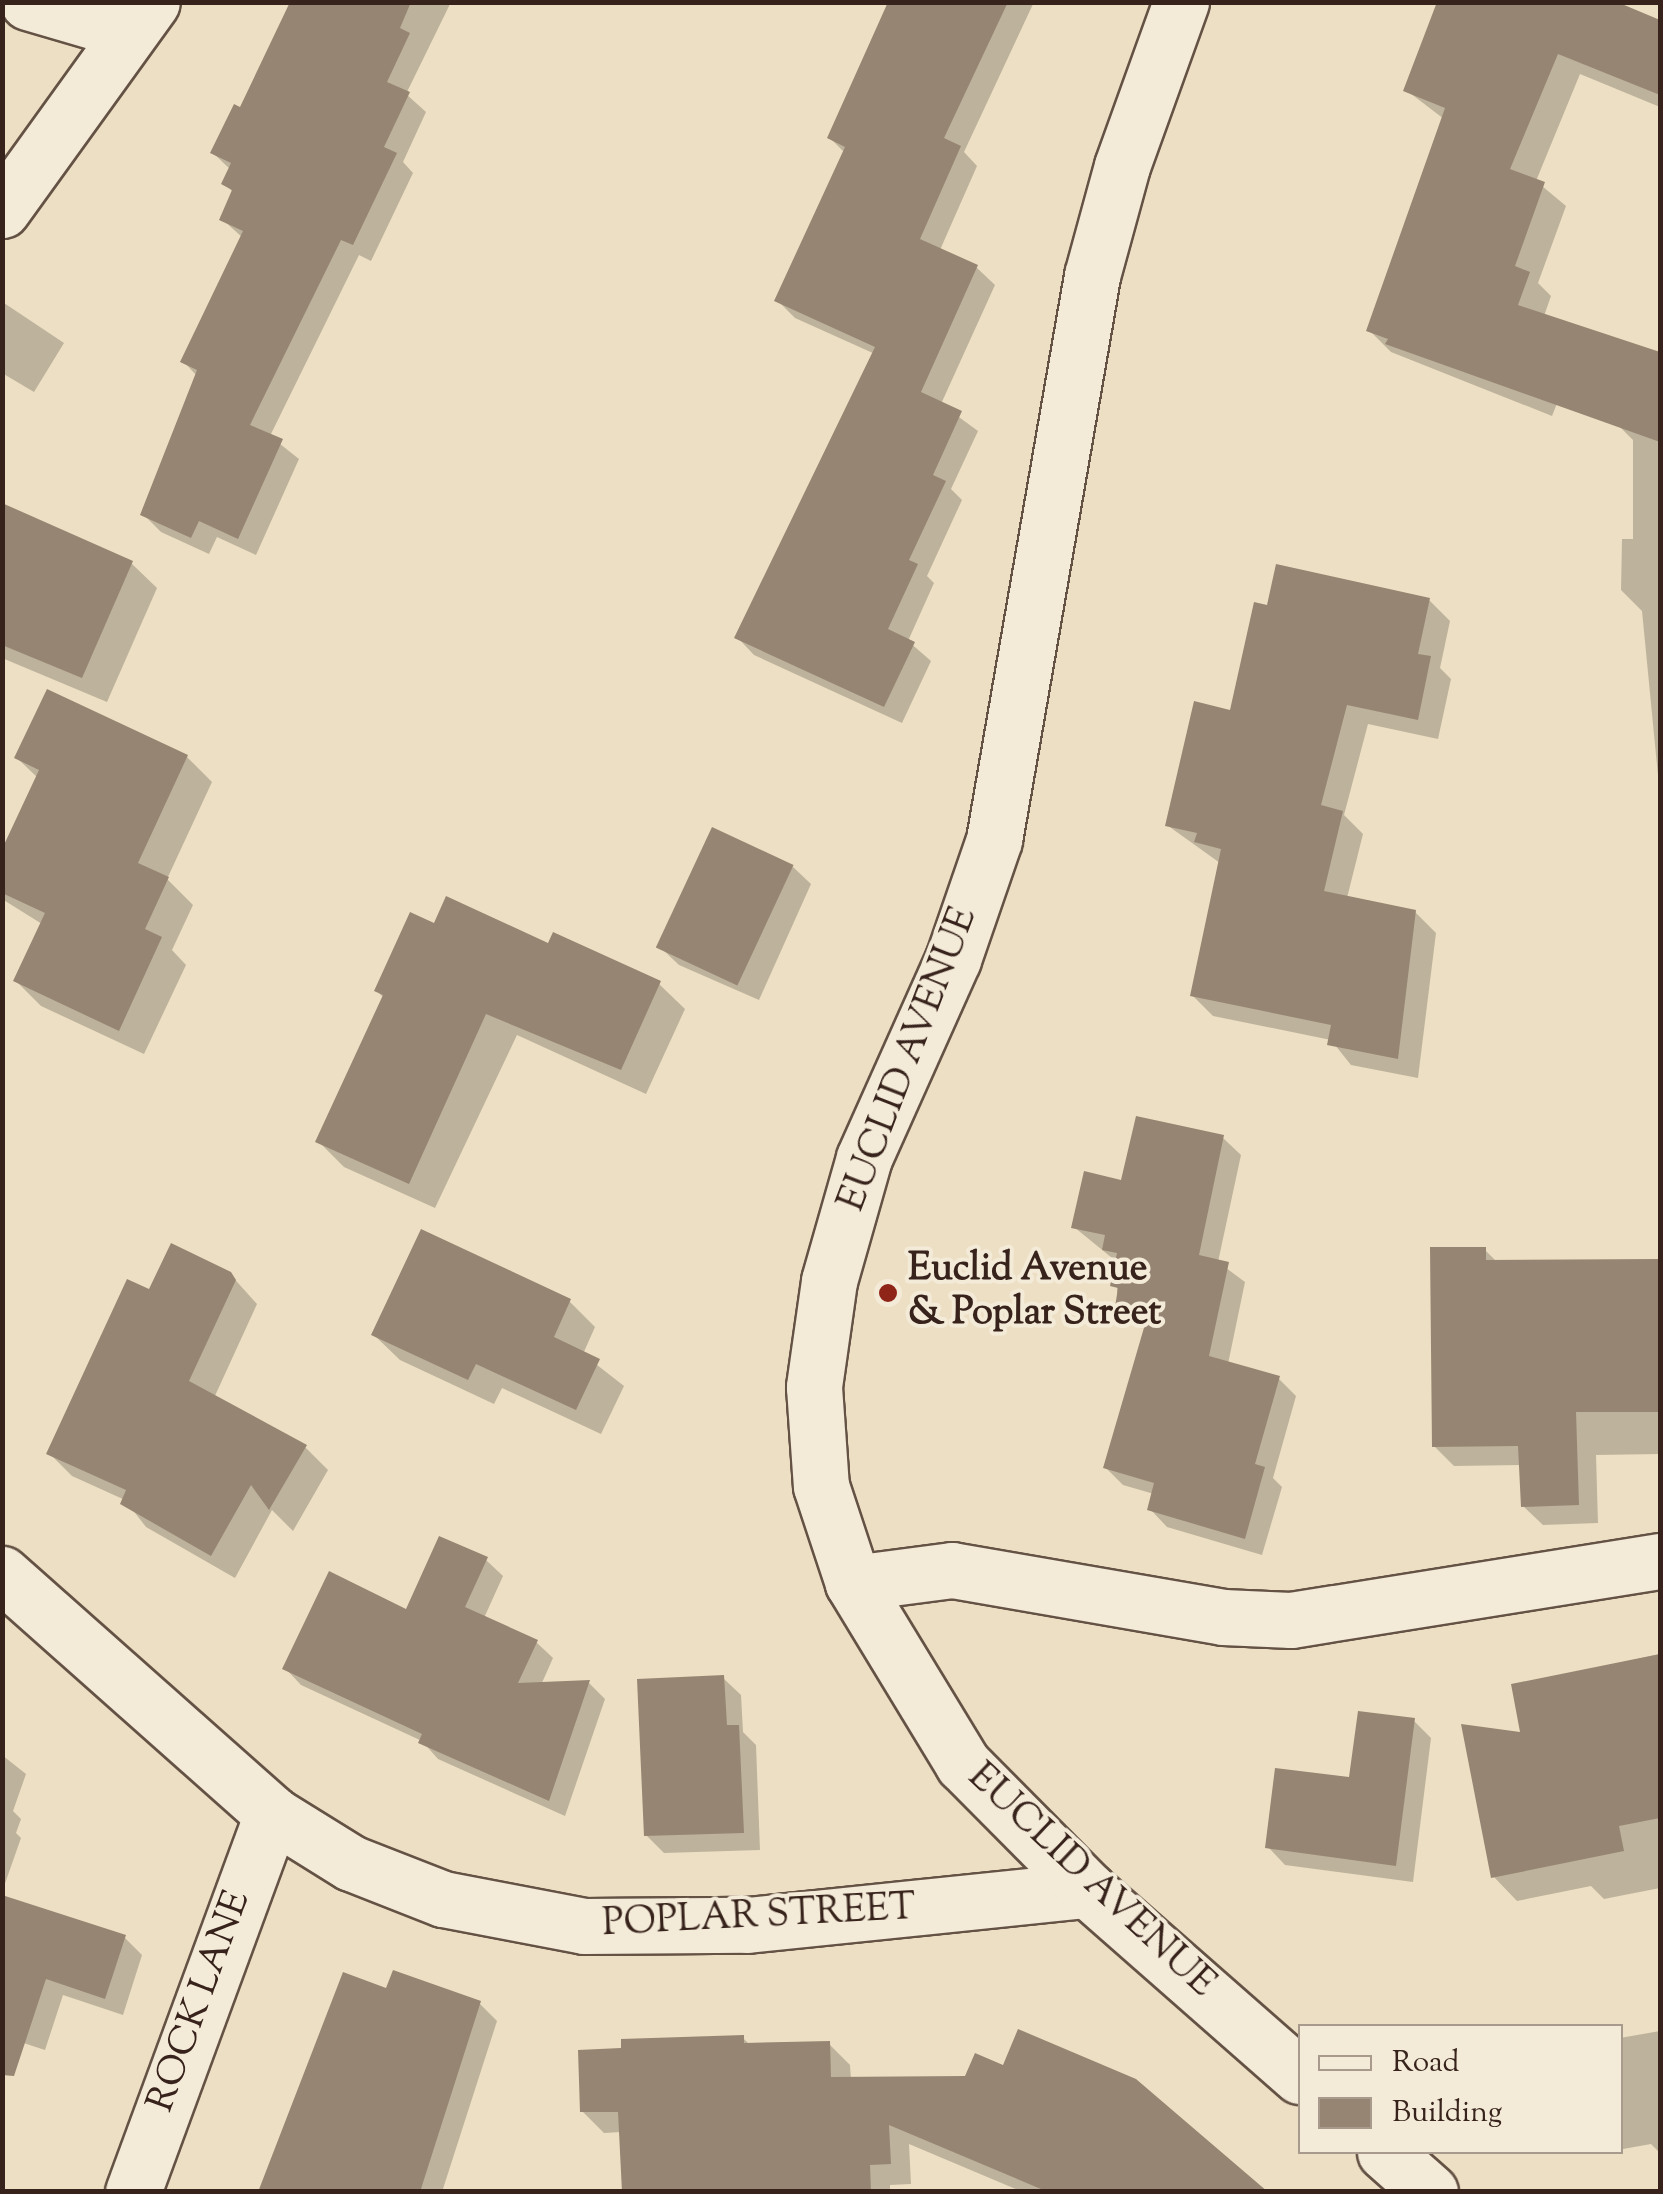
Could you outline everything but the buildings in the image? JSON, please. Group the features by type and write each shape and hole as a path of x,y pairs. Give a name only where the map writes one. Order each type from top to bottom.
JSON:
{"street":[{"path":"2,210 141,17 28,2"},
{"name":"EUCLID AVENUE","path":"1181,2 1122,166 1092,276 994,840 953,959 864,1158 829,1282 814,1387 821,1486 853,1583 964,1764 1088,1890 1298,2074"},
{"path":"853,1583 952,1570 1222,1617 1292,1620 1660,1561"},
{"name":"POPLAR STREET","path":"2,1574 272,1814 352,1862 443,1899 584,1926 747,1926 1088,1890"},
{"name":"ROCK LANE","path":"133,2192 272,1814"},
{"path":"1387,2154 1430,2192"}],"place":[{"name":"Euclid Avenue & Poplar Street","path":"888,1293"}]}
